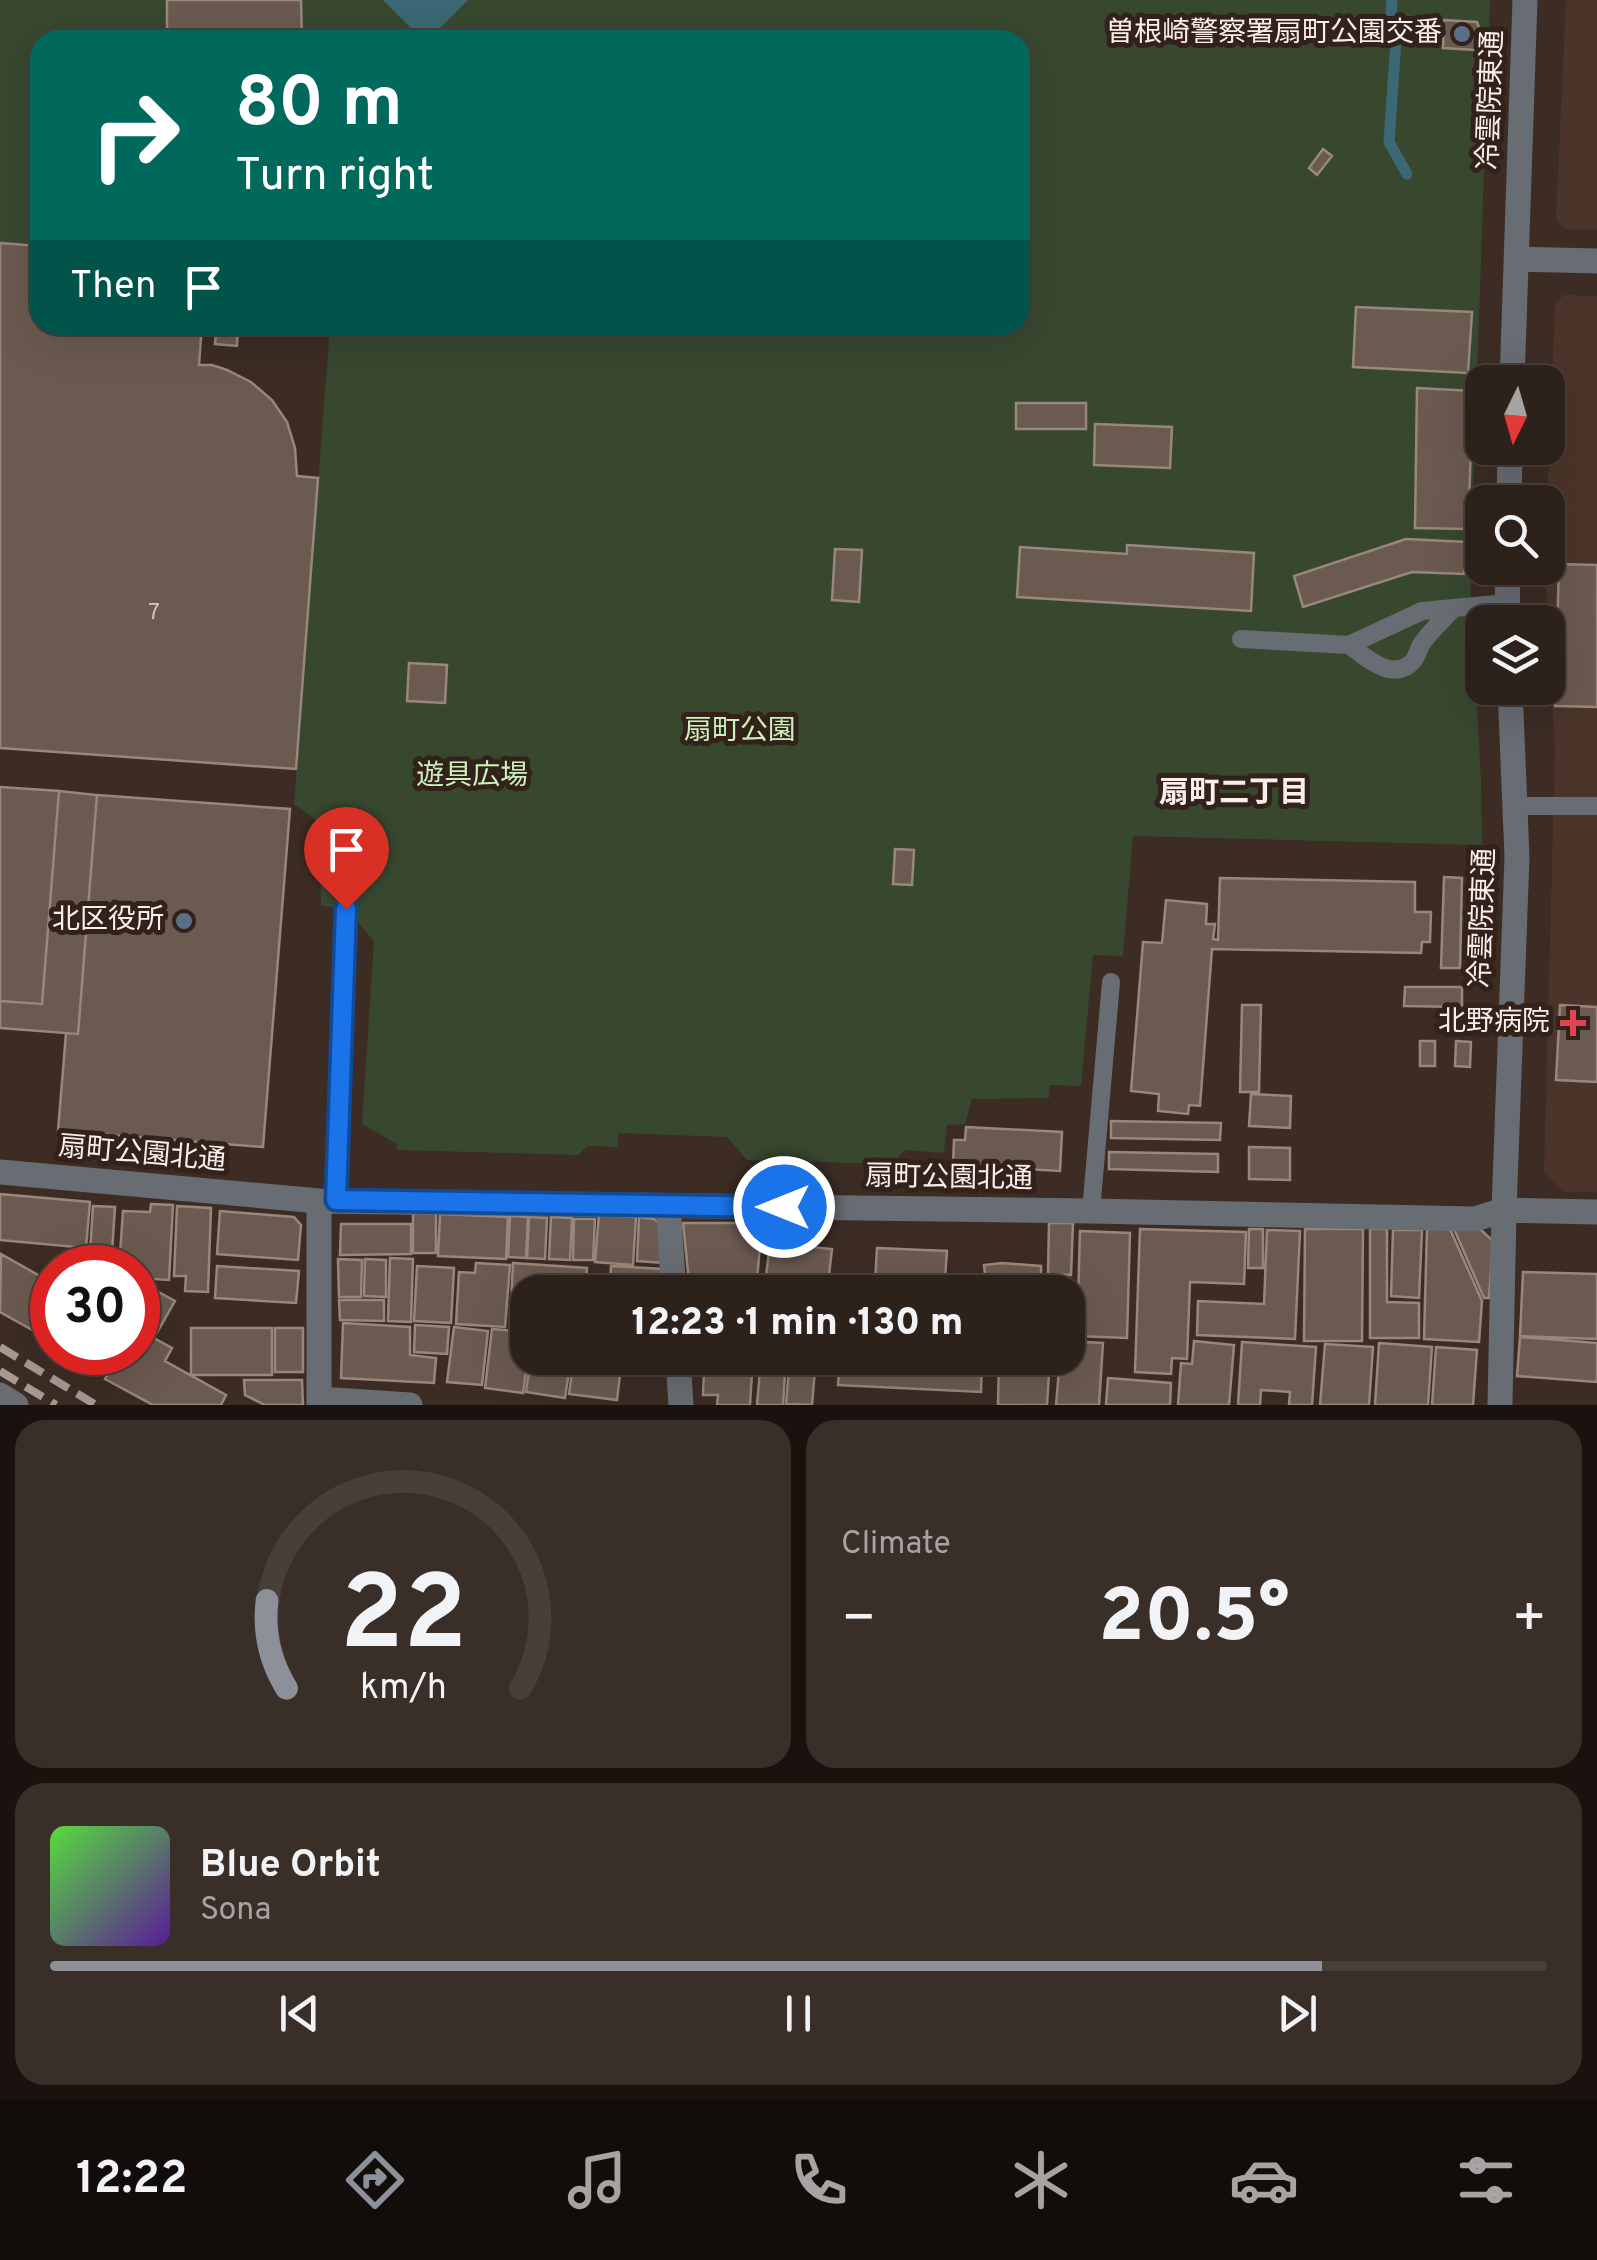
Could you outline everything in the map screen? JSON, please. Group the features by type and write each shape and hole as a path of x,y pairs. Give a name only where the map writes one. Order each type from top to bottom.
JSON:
{"street":[{"name":"冷雲院東通","path":"1513,365 1526,0"},
{"path":"1516,258 1597,262"},
{"name":"冷雲院東通","path":"1500,1405 1517,856 1511,705"},
{"name":"扇町公園北通","path":"0,1172 328,1200 1475,1219 1504,1210 1597,1212"},
{"path":"328,1200 319,1402 410,1405"},
{"path":"668,1206 673,1275"},
{"path":"679,1375 680,1405"},
{"path":"0,1395 16,1405"}],"lane":[{"path":"1350,644 1374,665 1390,670 1404,668 1454,608"},
{"path":"1241,640 1350,644 1422,611 1465,609"},
{"path":"1515,806 1597,806"},
{"path":"328,1200 346,909"},
{"path":"1091,1210 1111,982"}],"shaded area":[{"path":"1566,0 1597,0 1597,230 1565,229 1556,219"},
{"path":"1564,295 1597,296 1597,1192 1564,1192 1544,1173 1555,752 1552,705 1565,705 1565,605 1547,605 1546,585 1565,585 1565,485 1548,485 1548,465 1565,465 1565,365 1553,365 1555,303"}],"green space":[{"name":"扇町公園","path":"0,0 1490,0 1477,365 1465,365 1465,465 1474,465 1473,485 1465,485 1465,585 1471,585 1472,605 1465,605 1465,705 1477,705 1482,845 1133,836 1123,956 1093,955 1081,1086 1050,1085 1049,1098 972,1099 965,1124 947,1125 944,1153 904,1150 892,1164 747,1160 727,1137 619,1133 617,1147 588,1146 578,1155 397,1150 397,1144 362,1124 374,941 345,908 321,906 320,823 294,804 329,335 1030,335 1030,30 30,30 30,244 0,242"}],"water":[{"path":"383,0 468,0 438,30 413,30"}],"building":[{"path":"167,0 301,0 302,30 167,30"},
{"name":"曽根崎警察署扇町公園交番","path":"1444,20 1477,22 1482,36 1475,50 1443,48"},
{"path":"1323,149 1332,156 1317,175 1309,168"},
{"path":"0,243 30,245 30,335 201,335 199,365 227,370 251,382 272,400 287,422 295,448 297,476 318,478 296,769 0,748"},
{"path":"1356,307 1472,312 1465,373 1353,367"},
{"path":"216,335 238,335 237,346 215,344"},
{"path":"1417,388 1465,391 1465,465 1470,465 1470,485 1465,485 1465,529 1415,528"},
{"path":"1016,403 1086,403 1086,429 1016,429"},
{"path":"1095,424 1172,427 1170,468 1094,465"},
{"path":"1406,539 1465,542 1464,574 1412,572 1303,607 1294,576"},
{"path":"1127,545 1254,553 1251,611 1017,597 1020,547 1127,554"},
{"path":"835,549 862,550 859,602 832,600"},
{"path":"1565,564 1597,565 1597,707 1555,706 1565,705 1565,605 1558,605 1558,585 1565,585"},
{"path":"409,663 447,665 445,703 407,701"},
{"path":"0,787 59,791 42,1004 0,1001"},
{"path":"59,791 97,795 78,1034 0,1028 0,1001 42,1004"},
{"name":"北区役所","path":"97,795 290,809 263,1147 58,1131 66,1033 78,1034"},
{"path":"895,849 914,850 912,885 893,884"},
{"path":"1444,877 1462,878 1460,968 1441,968"},
{"path":"1220,878 1415,882 1415,912 1431,912 1430,942 1422,942 1421,953 1212,949 1200,1106 1189,1105 1188,1114 1158,1111 1159,1094 1131,1091 1143,942 1162,943 1166,900 1207,904 1206,924 1215,924 1213,939 1218,940"},
{"path":"1405,987 1462,987 1462,1007 1404,1006"},
{"path":"1242,1005 1261,1005 1259,1092 1240,1092"},
{"path":"1560,1005 1597,1007 1597,1082 1556,1080"},
{"path":"1420,1041 1435,1041 1435,1066 1420,1066"},
{"path":"1456,1041 1471,1042 1470,1067 1455,1066"},
{"path":"1251,1094 1291,1096 1290,1128 1249,1126"},
{"path":"1111,1121 1221,1123 1220,1140 1111,1138"},
{"path":"966,1127 1062,1132 1060,1171 953,1165 954,1140 965,1140"},
{"path":"1249,1147 1290,1148 1290,1180 1249,1179"},
{"path":"1109,1152 1218,1154 1218,1172 1109,1169"},
{"path":"0,1194 90,1202 86,1245 0,1240"},
{"path":"151,1204 173,1205 169,1280 160,1279 160,1245 121,1245 123,1211 150,1212"},
{"path":"93,1206 115,1207 113,1245 90,1245"},
{"path":"177,1206 211,1208 208,1292 185,1291 186,1276 174,1276"},
{"path":"220,1211 294,1217 301,1225 298,1260 217,1254"},
{"path":"413,1213 436,1213 436,1253 413,1253"},
{"path":"440,1214 508,1217 506,1259 438,1256"},
{"path":"599,1214 636,1217 633,1265 595,1262"},
{"path":"510,1216 528,1217 526,1258 508,1257"},
{"path":"529,1217 547,1218 545,1259 527,1258"},
{"path":"551,1217 572,1218 570,1260 549,1259"},
{"path":"639,1217 654,1219 663,1226 663,1263 637,1261"},
{"path":"574,1219 595,1219 593,1260 573,1260"},
{"path":"683,1223 762,1223 757,1275 688,1275"},
{"path":"1049,1223 1073,1223 1071,1275 1048,1274"},
{"path":"341,1224 411,1224 411,1254 340,1255"},
{"path":"1427,1228 1450,1229 1482,1301 1479,1342 1424,1339"},
{"path":"1140,1229 1246,1232 1244,1284 1190,1282 1187,1359 1172,1358 1171,1374 1135,1372"},
{"path":"1249,1229 1263,1229 1263,1268 1248,1268"},
{"path":"1305,1229 1363,1229 1362,1341 1304,1341"},
{"path":"1370,1229 1387,1229 1387,1302 1419,1303 1419,1338 1370,1338"},
{"path":"1454,1229 1481,1230 1493,1241 1489,1298 1484,1298"},
{"path":"1267,1230 1300,1231 1295,1339 1197,1335 1198,1301 1264,1304"},
{"path":"1393,1230 1422,1230 1419,1298 1391,1296"},
{"path":"1080,1231 1130,1233 1127,1338 1085,1336 1085,1275 1079,1275"},
{"path":"770,1243 832,1249 829,1275 766,1275"},
{"path":"877,1248 947,1251 945,1275 875,1275"},
{"path":"1,1254 30,1270 30,1329 0,1312"},
{"path":"390,1258 413,1259 411,1322 388,1321"},
{"path":"338,1259 362,1260 361,1297 339,1297"},
{"path":"365,1259 386,1260 386,1297 364,1296"},
{"path":"476,1263 510,1265 505,1327 456,1324 459,1272 475,1273"},
{"path":"513,1263 587,1268 586,1275 512,1275"},
{"path":"984,1265 1041,1266 1041,1275 985,1275"},
{"path":"217,1266 299,1271 296,1303 215,1298"},
{"path":"417,1266 454,1268 451,1323 414,1321"},
{"path":"611,1266 663,1269 663,1275 611,1275"},
{"path":"1523,1272 1597,1274 1597,1339 1520,1336"},
{"path":"160,1293 175,1301 160,1327"},
{"path":"339,1300 384,1300 384,1321 340,1320"},
{"path":"343,1323 410,1327 410,1355 436,1358 434,1383 341,1378"},
{"path":"415,1325 449,1327 447,1354 414,1352"},
{"path":"454,1327 488,1331 482,1385 447,1382"},
{"path":"191,1328 272,1328 272,1375 191,1375"},
{"path":"275,1328 303,1328 303,1372 275,1372"},
{"path":"492,1329 510,1330 510,1375 526,1375 523,1393 485,1388"},
{"path":"1520,1337 1597,1343 1597,1382 1517,1376"},
{"path":"160,1341 172,1348 165,1361 226,1395 221,1405 153,1405 105,1379 107,1375 160,1375"},
{"path":"1194,1341 1234,1345 1229,1405 1178,1405 1181,1363 1192,1364"},
{"path":"1085,1342 1103,1343 1099,1405 1056,1405 1059,1375 1085,1375"},
{"path":"1242,1342 1316,1347 1312,1405 1289,1405 1290,1392 1261,1390 1260,1405 1238,1405"},
{"path":"1379,1343 1432,1347 1428,1405 1375,1405"},
{"path":"1325,1344 1373,1347 1369,1405 1320,1405"},
{"path":"1436,1347 1477,1350 1473,1405 1432,1405"},
{"path":"528,1375 568,1375 565,1398 526,1392"},
{"path":"572,1375 620,1375 617,1400 569,1394"},
{"path":"704,1375 752,1375 750,1405 717,1405 718,1395 703,1395"},
{"path":"760,1375 785,1375 783,1405 757,1405"},
{"path":"789,1375 815,1375 812,1405 786,1404"},
{"path":"839,1375 982,1375 981,1392 838,1385"},
{"path":"999,1375 1049,1375 1047,1405 998,1405"},
{"path":"1108,1378 1171,1383 1170,1405 1106,1405"},
{"path":"244,1380 302,1380 303,1405 265,1405 245,1395"}],"waterway":[{"path":"1392,0 1390,27 1396,40 1389,142 1407,174"}],"railway":[{"path":"0,1347 96,1405"},
{"path":"0,1371 56,1405"}],"place":[{"name":"曽根崎警察署扇町公園交番","path":"1462,34"},
{"name":"北区役所","path":"184,921"},
{"name":"北野病院","path":"1573,1023"}],"district":[{"name":"扇町二丁目","path":"1234,794"}],"route":[{"path":"346,909 336,1200 784,1207"}],"park label":[{"name":"遊具広場","path":"472,777"}]}
